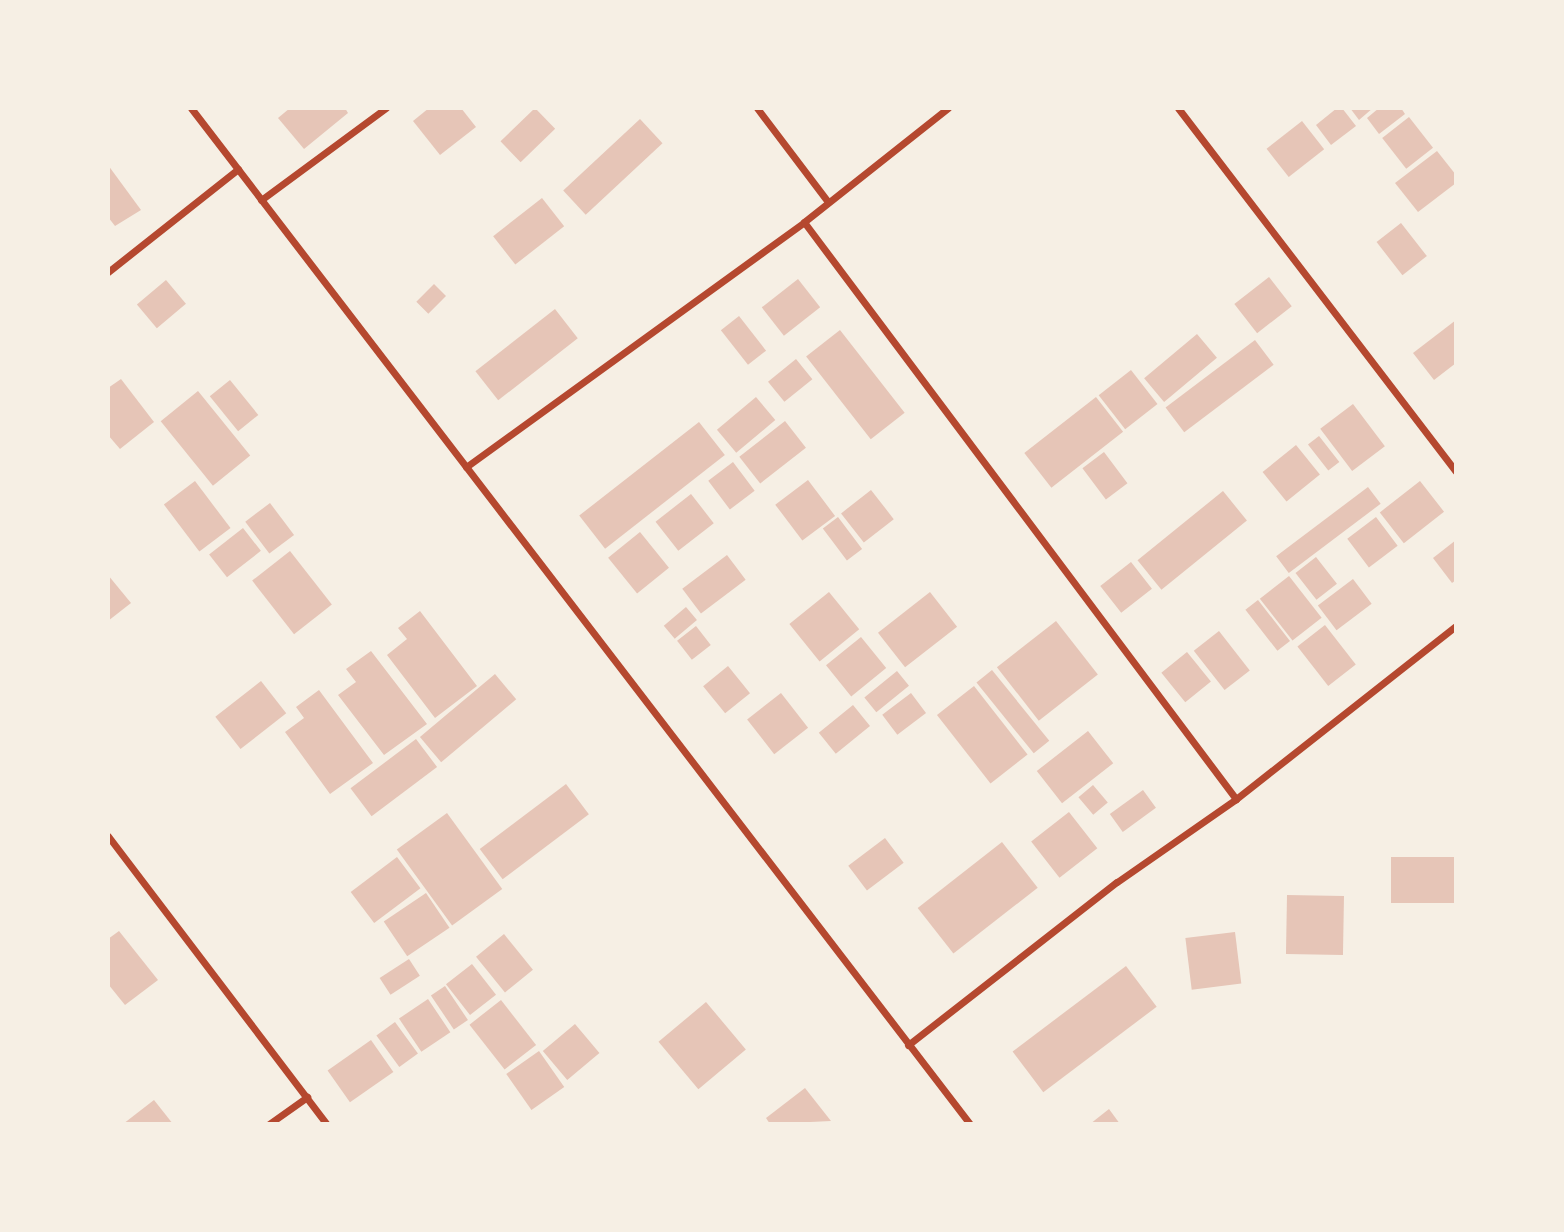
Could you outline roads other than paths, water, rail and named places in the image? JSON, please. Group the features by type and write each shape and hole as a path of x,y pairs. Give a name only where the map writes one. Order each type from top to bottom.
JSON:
{"street":[{"path":"191,108 970,1124"},
{"path":"261,200 386,108"},
{"path":"757,108 828,202"},
{"path":"467,467 804,222 948,108"},
{"path":"1178,108 1455,471"},
{"path":"108,272 238,169"},
{"path":"804,222 1236,799"},
{"path":"908,1045 1117,882 1236,799 1455,626"},
{"path":"108,836 327,1124"},
{"path":"269,1124 307,1097"}]}
